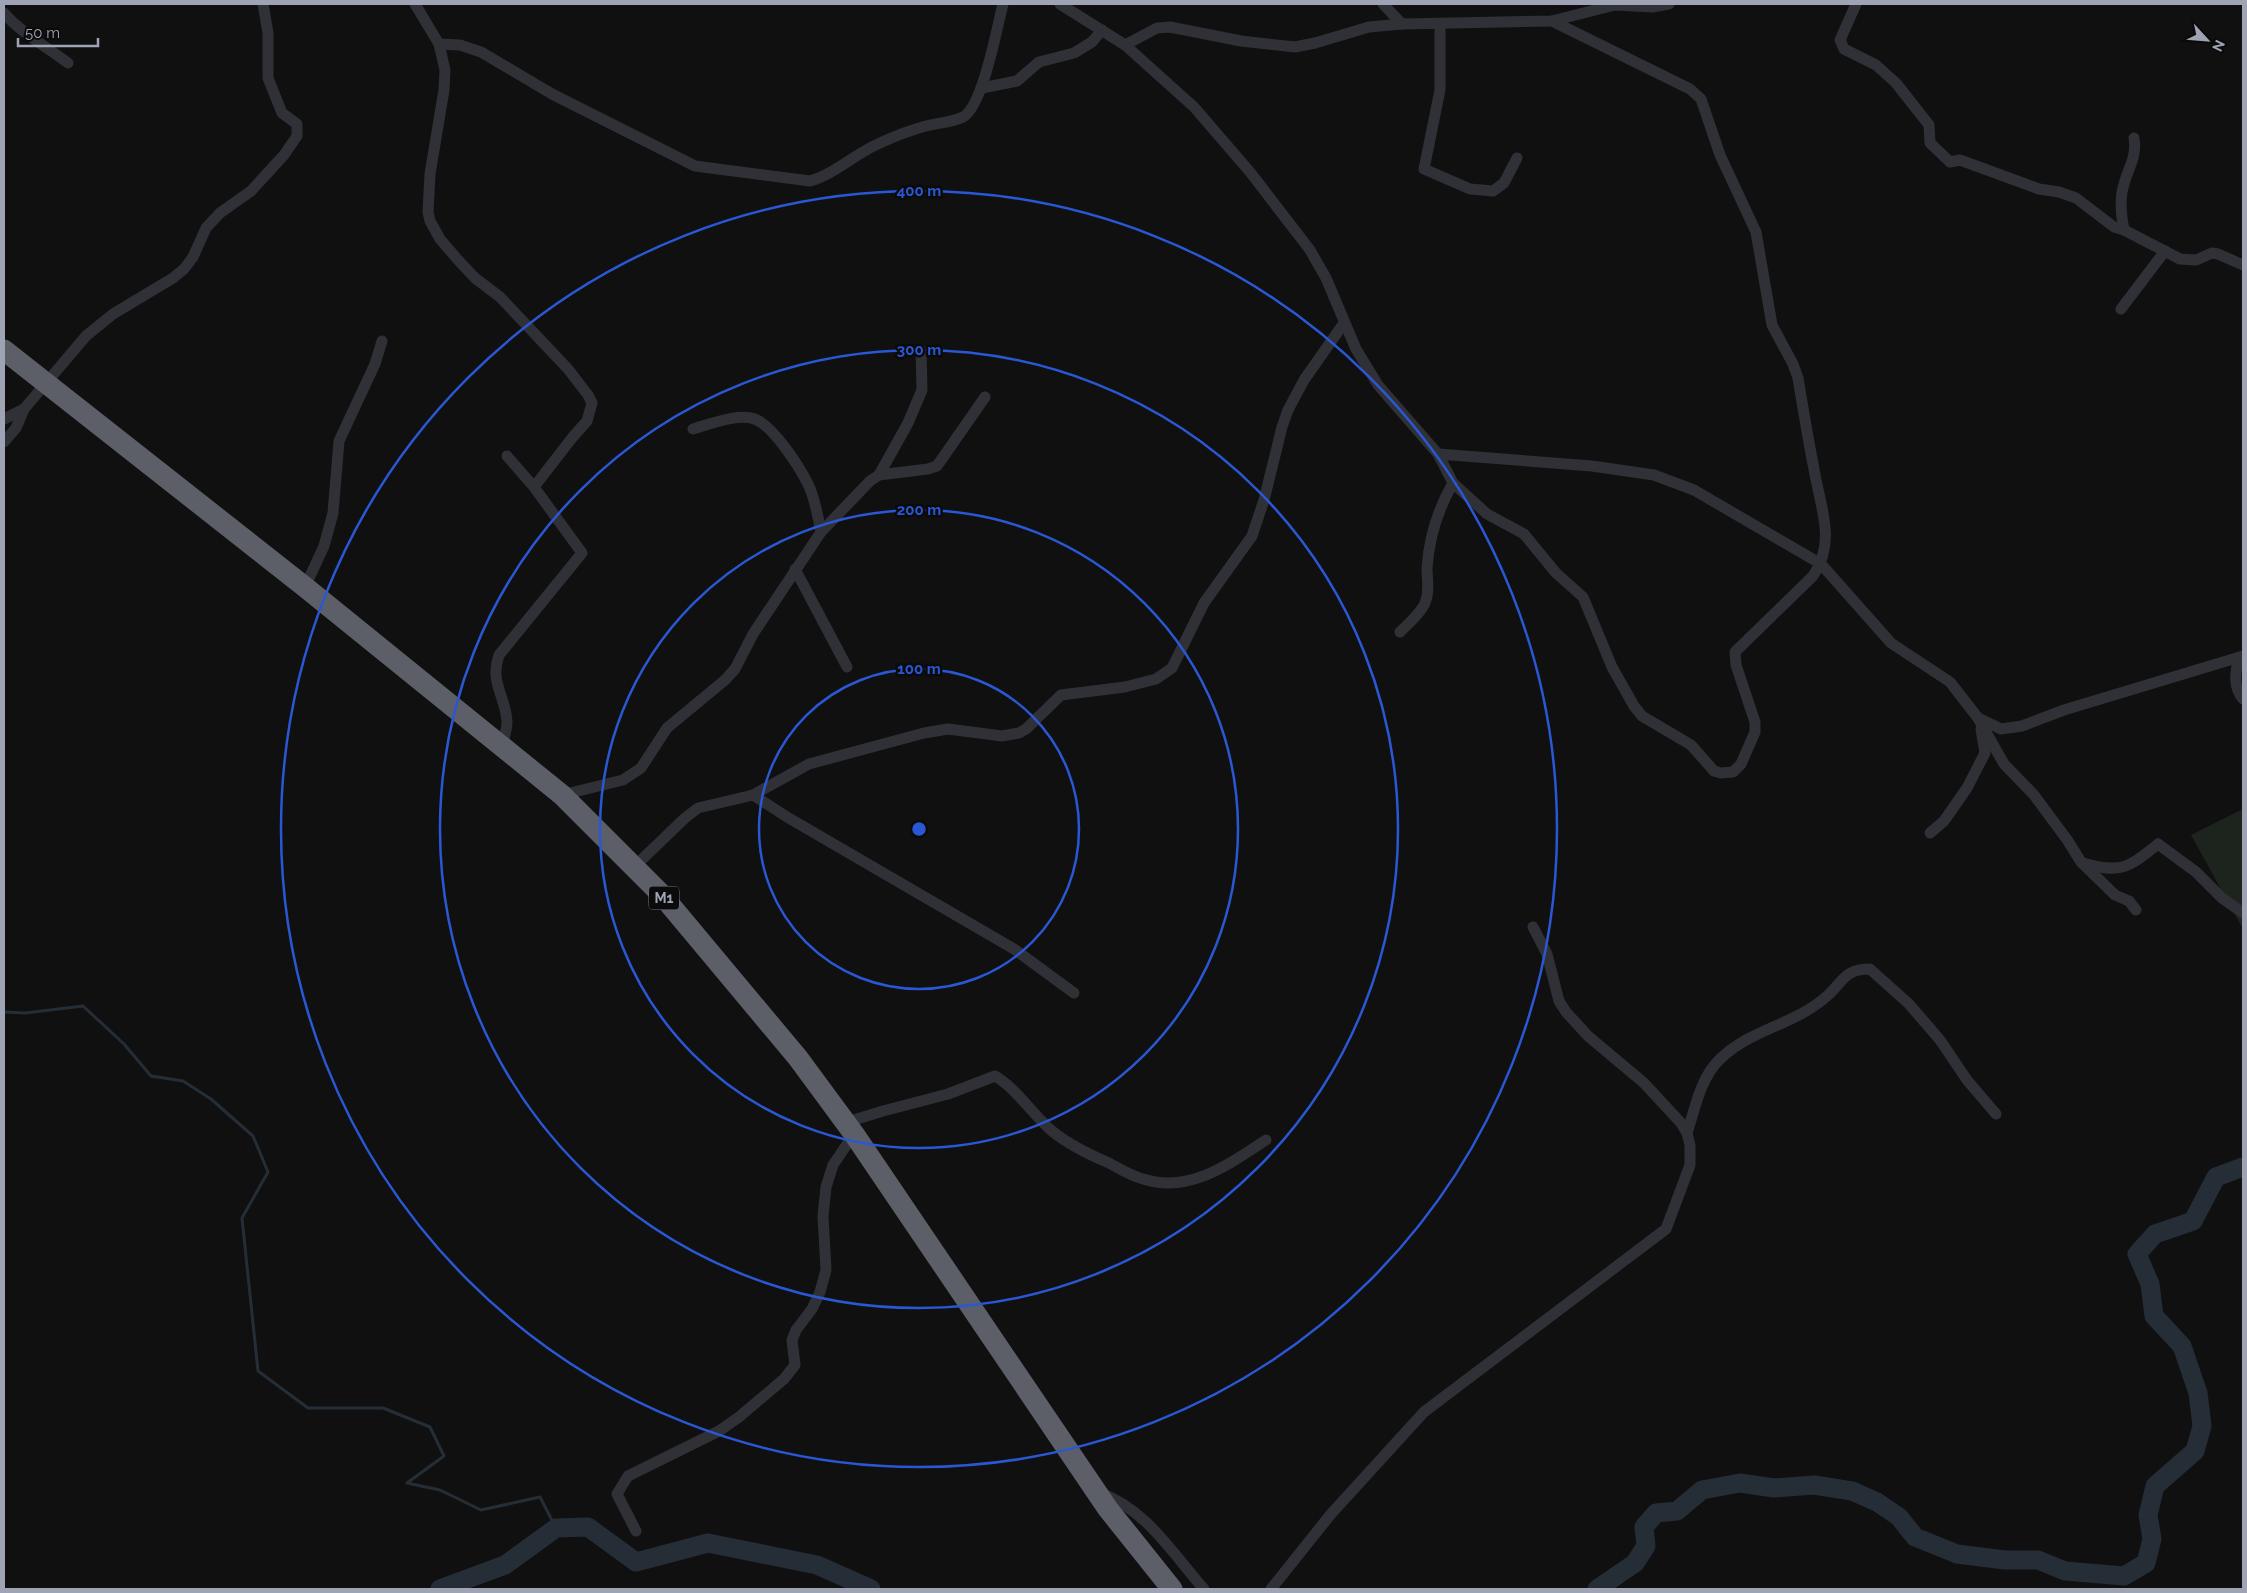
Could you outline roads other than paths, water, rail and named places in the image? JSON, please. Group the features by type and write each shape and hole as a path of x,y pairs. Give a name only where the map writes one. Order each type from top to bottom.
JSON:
{"highway":[{"name":"M1","path":"4,350 305,587 562,795 661,894 798,1058 849,1129 1096,1491 1172,1589"}],"street":[{"path":"4,442 16,428 24,409 73,350 113,314 173,278 184,268 193,257 206,228 220,213 251,191 284,154 297,136 297,124 282,113 268,78 268,33 263,4"},
{"path":"415,4 439,44 445,70 444,90 430,174 428,212 430,221 440,239 458,260 475,278 500,297 568,369 592,403 588,421 572,438 534,487"},
{"path":"439,44 460,45 481,52 552,94 695,166 810,181 820,178 869,147 924,126 964,116 976,103 982,88 1003,4"},
{"path":"1060,4 1125,45 1194,107 1250,172 1310,250 1326,278 1356,348 1378,385 1438,454 1453,483 1487,514 1524,534 1556,573 1583,597 1612,667 1634,706 1642,716 1691,745 1714,771 1721,773 1733,772 1740,764 1755,732 1755,722 1736,665 1735,652 1813,576 1821,564 1825,541 1825,516 1815,474 1798,378 1793,364 1772,325 1756,232 1720,156 1700,99 1690,89 1552,20"},
{"path":"1383,4 1402,24"},
{"path":"1125,45 1157,28 1170,27 1241,42 1295,47 1369,27 1402,24 1440,25 1552,20 1615,5 1652,7 1669,4"},
{"path":"1856,4 1840,40 1844,49 1876,65 1896,82 1929,125 1930,143 1950,162 1960,160 2039,189 2059,192 2076,198 2114,227 2124,230 2165,252 2187,260 2196,260 2212,253 2243,266"},
{"path":"4,13 22,32 52,50 68,63"},
{"path":"1440,25 1440,90 1424,169 1470,189 1493,191 1504,183 1517,158"},
{"path":"982,88 1017,81 1039,62 1074,53 1092,42 1102,30"},
{"path":"2124,230 2120,212 2123,185 2136,150 2134,138"},
{"path":"2121,309 2165,252"},
{"path":"634,867 698,808 754,795 810,764 924,733 948,729 1002,736 1019,734 1061,695 1125,687 1156,679 1172,668 1204,604 1252,536 1264,500 1288,410 1304,380 1344,323"},
{"path":"305,587 324,546 333,513 339,441 371,372 382,341"},
{"path":"562,795 623,780 641,768 667,728 725,680 735,668 795,569 822,532 879,475 908,423 922,390 921,350"},
{"path":"879,475 928,470 937,466 985,397"},
{"path":"4,419 24,409"},
{"path":"693,430 726,419 747,418 757,420 771,431 808,484 822,532"},
{"path":"1438,454 1592,466 1654,475 1694,490 1821,564 1891,643 1950,682 1978,718 2004,764 2034,795 2081,862 2115,895 2129,901 2136,910"},
{"path":"502,746 507,720 495,679 495,667 499,656 582,553 534,487 508,456"},
{"path":"1400,632 1424,604 1427,594 1427,567 1432,535 1444,500 1453,483"},
{"path":"795,569 847,667"},
{"path":"1978,718 2001,728 2022,726 2064,710 2241,657"},
{"path":"2241,657 2236,668 2236,683 2239,694 2243,699"},
{"path":"1930,833 1944,821 1967,788 1986,753 1978,718"},
{"path":"754,795 796,822 1014,949 1074,994"},
{"path":"2081,862 2117,870 2134,863 2158,844 2196,872 2222,898 2243,913"},
{"path":"1271,1589 1331,1514 1424,1412 1666,1228 1690,1165 1690,1146 1687,1133 1681,1122 1644,1083 1588,1036 1566,1012 1559,1001 1548,954 1533,927"},
{"path":"1687,1133 1703,1083 1718,1061 1741,1042 1776,1024 1802,1015 1827,996 1840,981 1855,969 1870,969 1910,1004 1940,1040 1967,1080 1996,1114"},
{"path":"636,1531 617,1494 628,1476 718,1431 784,1378 795,1365 792,1340 796,1330 812,1309 820,1292 826,1270 823,1216 826,1187 833,1165 849,1129 883,1111 948,1094 994,1076 1002,1080 1033,1114 1054,1133 1144,1180 1177,1184 1218,1172 1266,1140"},
{"path":"1096,1491 1117,1499 1140,1514 1204,1589"}],"waterway":[{"path":"4,1012 25,1013 83,1006 124,1044 151,1076 183,1081 211,1099 253,1136 268,1172 242,1218 258,1371 308,1408 383,1408 430,1427 444,1456 407,1483 440,1490 481,1510 540,1497 556,1528"},
{"path":"1597,1589 1635,1563 1646,1546 1644,1527 1656,1513 1677,1511 1702,1490 1740,1483 1774,1488 1814,1485 1852,1491 1877,1502 1899,1517 1915,1537 1957,1554 2005,1560 2038,1560 2065,1571 2124,1576 2146,1563 2152,1539 2148,1515 2155,1486 2195,1451 2202,1426 2198,1393 2182,1346 2154,1316 2150,1284 2137,1254 2155,1234 2193,1221 2216,1177 2243,1167"},
{"path":"440,1589 505,1565 556,1528 588,1527 636,1562 708,1543 817,1565 871,1589"}]}
